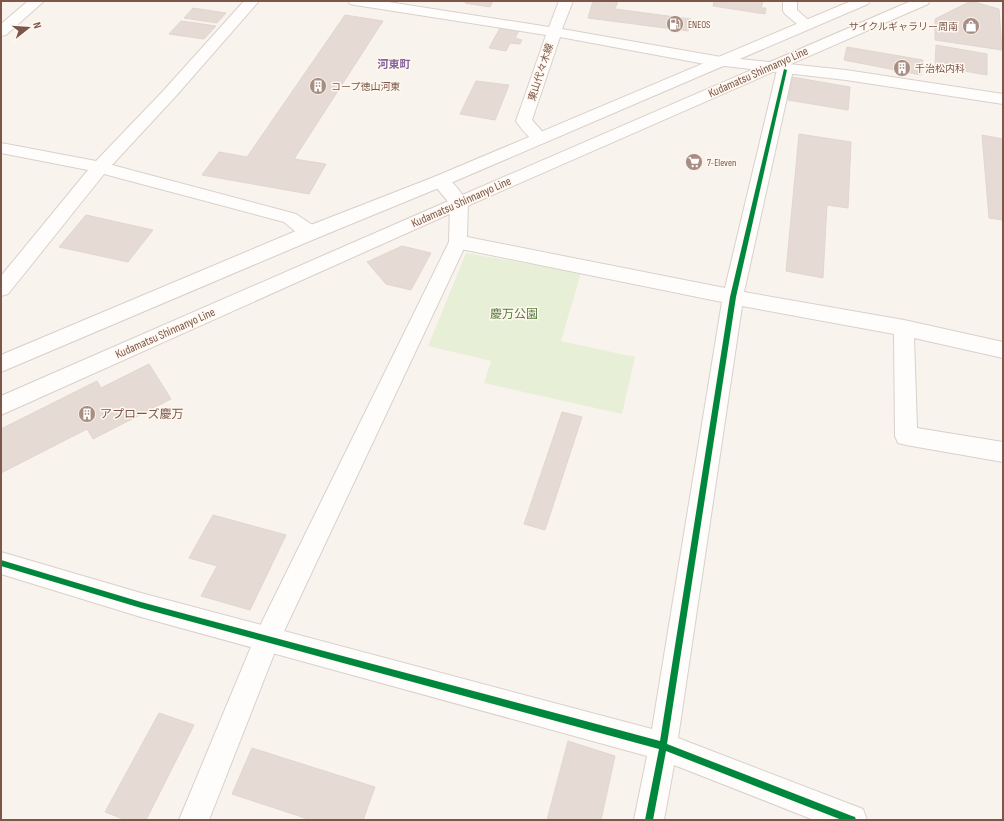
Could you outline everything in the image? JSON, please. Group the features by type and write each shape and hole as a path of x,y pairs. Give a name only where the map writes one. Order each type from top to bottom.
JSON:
{"street":[{"path":"1,32 37,1"},
{"path":"1,289 100,167 170,93 252,1"},
{"path":"355,1 554,32 720,62 846,75 1003,99"},
{"name":"東山代々木線","path":"540,138 524,121 566,1"},
{"path":"790,1 790,11 807,25"},
{"name":"Kudamatsu Shinnanyo Line","path":"1,364 310,233 440,181 669,82 863,1"},
{"name":"Kudamatsu Shinnanyo Line","path":"1,406 459,203 779,68 923,1"},
{"path":"649,820 663,746 733,297 779,68"},
{"path":"1,148 100,167 290,218 310,233"},
{"path":"194,820 267,639 458,242 459,203 440,181"},
{"path":"458,242 733,297 904,328 1003,350"},
{"path":"904,328 906,436 1003,452"},
{"path":"1,563 141,605 663,746 852,820"}],"green space":[{"name":"慶万公園","path":"466,253 581,273 561,341 635,357 622,414 484,383 491,361 428,346"}],"building":[{"path":"466,1 493,1 490,7 465,3"},
{"path":"593,1 618,1 615,9 691,19 688,31 588,18"},
{"path":"714,1 763,1 761,8 766,8 765,14 713,6"},
{"path":"971,1 999,9 1002,50 935,40 935,19"},
{"path":"193,8 226,13 217,23 184,18"},
{"name":"コープ徳山河東","path":"345,15 383,21 294,159 326,164 309,194 202,175 219,152 247,157"},
{"path":"181,21 216,26 204,39 169,34"},
{"path":"500,28 519,31 515,38 522,40 520,44 510,43 506,51 489,48"},
{"path":"936,45 987,54 987,75 935,66"},
{"name":"千治松内科","path":"847,47 923,60 921,75 844,60"},
{"path":"792,77 850,87 848,110 788,100"},
{"path":"476,81 509,85 495,120 460,114"},
{"path":"799,134 851,142 848,208 827,205 823,278 786,271"},
{"path":"982,135 1003,139 1003,220 989,218"},
{"path":"86,215 153,230 128,262 59,247"},
{"path":"402,246 431,253 411,290 386,284 367,262"},
{"name":"アプローズ慶万","path":"149,364 171,399 93,439 87,429 1,473 1,429 97,381 101,388"},
{"path":"562,412 582,417 545,530 524,524"},
{"path":"213,515 286,535 250,610 201,596 217,566 189,558"},
{"path":"159,713 194,725 146,820 126,820 105,812"},
{"path":"568,741 615,756 601,820 547,820"},
{"path":"252,748 375,787 363,820 311,820 232,794"}],"cycle path":[{"path":"649,820 663,746 733,297 785,70"},
{"path":"1,563 141,605 663,746 852,820"}],"place":[{"name":"ENEOS","path":"675,24"},
{"name":"サイクルギャラリー周南","path":"971,26"},
{"name":"千治松内科","path":"902,68"},
{"name":"コープ徳山河東","path":"318,86"},
{"name":"7-Eleven","path":"694,162"},
{"name":"アプローズ慶万","path":"87,414"}],"district":[{"name":"河東町","path":"394,64"}]}
